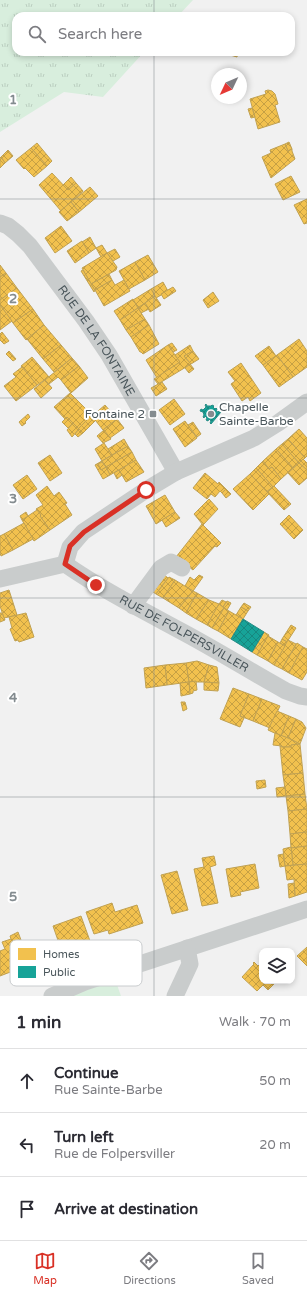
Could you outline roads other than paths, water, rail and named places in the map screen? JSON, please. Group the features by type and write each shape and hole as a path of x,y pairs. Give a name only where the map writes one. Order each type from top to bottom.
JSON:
{"street":[{"name":"RUE DE LA FONTAINE","path":"0,223 8,226 30,246 86,321 109,355 176,472"},
{"path":"0,579 65,564 70,546 84,532 150,487 176,472 223,453 254,438 307,402"},
{"path":"133,606 161,568 171,562 182,568"},
{"name":"RUE DE FOLPERSVILLER","path":"65,564 96,585 180,630 286,691 307,697"},
{"path":"142,963 307,908"},
{"path":"175,996 190,964 187,948"},
{"path":"52,996 76,986"}],"place":[{"name":"Fontaine 2","path":"153,414"},
{"name":"Chapelle Sainte-Barbe","path":"211,414"}]}
